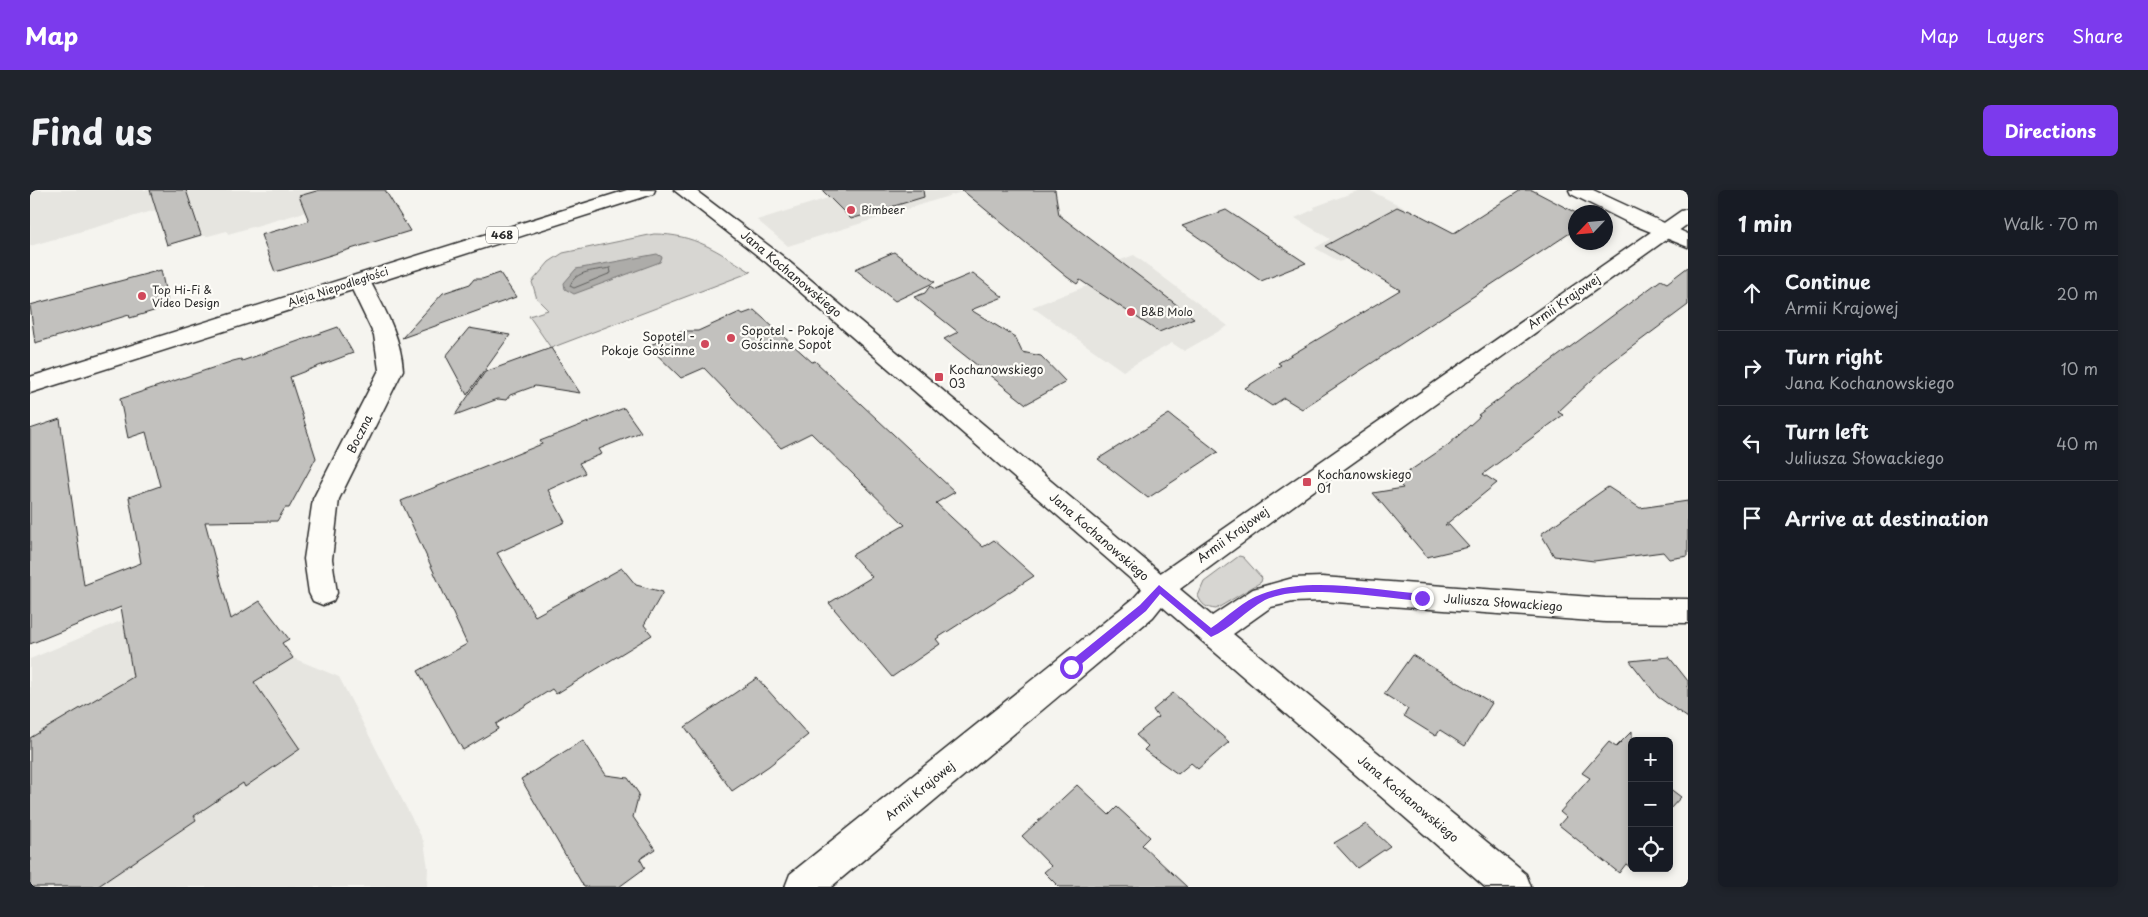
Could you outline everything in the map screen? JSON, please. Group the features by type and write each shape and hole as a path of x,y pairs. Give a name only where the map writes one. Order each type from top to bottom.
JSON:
{"street":[{"name":"Aleja Niepodległości","path":"30,385 646,190"},
{"name":"Jana Kochanowskiego","path":"683,190 774,259 1159,589 1513,887"},
{"path":"1578,190 1636,219 1678,236"},
{"name":"Armii Krajowej","path":"803,887 1143,608 1159,589 1315,476 1678,236 1688,215"},
{"name":"Boczna","path":"323,593 318,559 326,499 392,370 392,355 384,332 359,281"},
{"name":"Juliusza Słowackiego","path":"1211,633 1263,597 1293,590 1322,589 1605,610 1688,611"}],"shaded area":[{"path":"30,190 320,190 299,196 305,212 228,234 227,231 175,243 168,221 156,210 30,246"},
{"path":"968,190 788,246 757,220 828,198 822,191"},
{"path":"1360,190 1369,190 1421,216 1340,262 1315,248 1330,239 1295,218 1315,209 1314,207"},
{"path":"654,234 694,240 751,272 551,348 529,316 548,310 537,299 532,282 549,262 563,253"},
{"path":"1134,255 1228,326 1184,351 1172,343 1123,371 1032,307 1110,277 1118,261"},
{"path":"1239,556 1243,557 1262,578 1261,582 1216,609 1205,606 1198,596 1204,582"},
{"path":"260,601 289,639 282,643 293,658 339,677 424,842 428,868 427,887 30,887 30,659 123,620 132,668"}],"water":[{"path":"657,254 662,257 660,262 574,294 565,289 564,283 576,269"}],"building":[{"path":"150,190 186,190 201,235 167,245"},
{"path":"320,190 385,190 410,231 275,272 261,235 309,221 299,196"},
{"path":"822,190 923,190 924,197 851,219"},
{"path":"962,190 1055,190 1059,215 1194,318 1159,332 1080,280 1077,284 1067,277"},
{"path":"1521,190 1532,190 1568,209 1568,234 1302,409 1284,398 1272,406 1245,388 1281,365 1278,363 1400,290 1325,246 1397,207 1406,211 1408,209 1454,233"},
{"path":"1226,210 1306,263 1261,281 1182,226"},
{"path":"894,252 935,282 895,301 855,269"},
{"path":"1688,267 1688,305 1609,364 1558,412 1563,415 1483,474 1497,483 1445,525 1449,525 1469,547 1427,557 1373,493 1403,488 1396,480 1448,445 1480,416 1478,415 1661,280 1667,283"},
{"path":"161,270 168,304 156,307 157,310 130,318 129,315 35,343 30,305"},
{"path":"500,273 516,297 402,338 443,293 470,284 474,279 482,279"},
{"path":"973,273 1003,297 971,310 1015,337 1022,352 1041,356 1066,382 1026,404 944,339 958,332 914,297 925,293 930,286 935,289"},
{"path":"754,310 812,362 815,361 955,492 936,503 983,547 994,540 1034,576 936,639 940,644 892,677 829,603 872,577 852,555 905,525 811,433 781,448 704,368 681,378 648,346 683,331 698,331 740,312 743,314"},
{"path":"338,327 353,353 290,377 316,458 289,508 285,508 277,521 205,522 231,619 260,601 289,639 282,643 293,658 254,682 300,749 245,787 243,783 194,816 196,820 97,887 30,887 30,738 133,677 121,607 30,644 30,429 60,419 84,585 141,563 129,497 160,486 146,432 128,438 120,399 233,361 241,359 242,361"},
{"path":"469,328 510,335 467,395 446,356"},
{"path":"551,348 580,393 535,386 510,395 506,400 498,399 455,415 485,372"},
{"path":"624,408 641,432 599,449 602,454 579,463 585,473 548,490 565,522 497,553 535,616 622,568 636,585 663,592 644,625 652,635 556,694 552,689 496,724 498,729 463,750 418,671 467,644 401,501 542,444 540,441"},
{"path":"1169,414 1218,452 1148,498 1098,459"},
{"path":"1608,487 1640,508 1688,501 1688,556 1669,559 1663,552 1594,561 1554,556 1541,534"},
{"path":"1412,655 1492,703 1465,746 1440,730 1436,736 1404,716 1408,709 1384,694"},
{"path":"1669,657 1688,681 1688,718 1658,697 1630,661"},
{"path":"757,678 808,735 769,766 732,791 685,727"},
{"path":"1173,693 1229,742 1198,769 1191,763 1178,774 1144,750 1148,746 1136,735 1158,717 1153,710"},
{"path":"1632,731 1632,737 1628,737 1628,865 1626,864 1619,873 1559,825 1566,817 1560,812 1590,778 1582,773 1609,742 1616,747"},
{"path":"583,740 606,775 628,778 639,794 633,817 655,849 640,859 645,868 619,887 584,887 521,779"},
{"path":"1077,785 1109,815 1117,807 1150,837 1142,845 1187,887 1059,887 1044,872 1051,866 1022,836"},
{"path":"1673,791 1681,797 1673,806"},
{"path":"1366,824 1390,846 1357,868 1334,843"}],"place":[{"name":"Bimbeer","path":"851,210"},
{"name":"Top Hi-Fi & Video Design","path":"142,296"},
{"name":"B&B Molo","path":"1131,312"},
{"name":"Sopotel - Pokoje Gościnne Sopot","path":"731,338"},
{"name":"Sopotel - Pokoje Gościnne","path":"705,344"},
{"name":"Kochanowskiego 03","path":"939,377"},
{"name":"Kochanowskiego 01","path":"1307,482"}],"route":[{"path":"1071,667 1143,608 1159,589 1211,633 1263,597 1293,590 1322,589 1422,598"}]}
